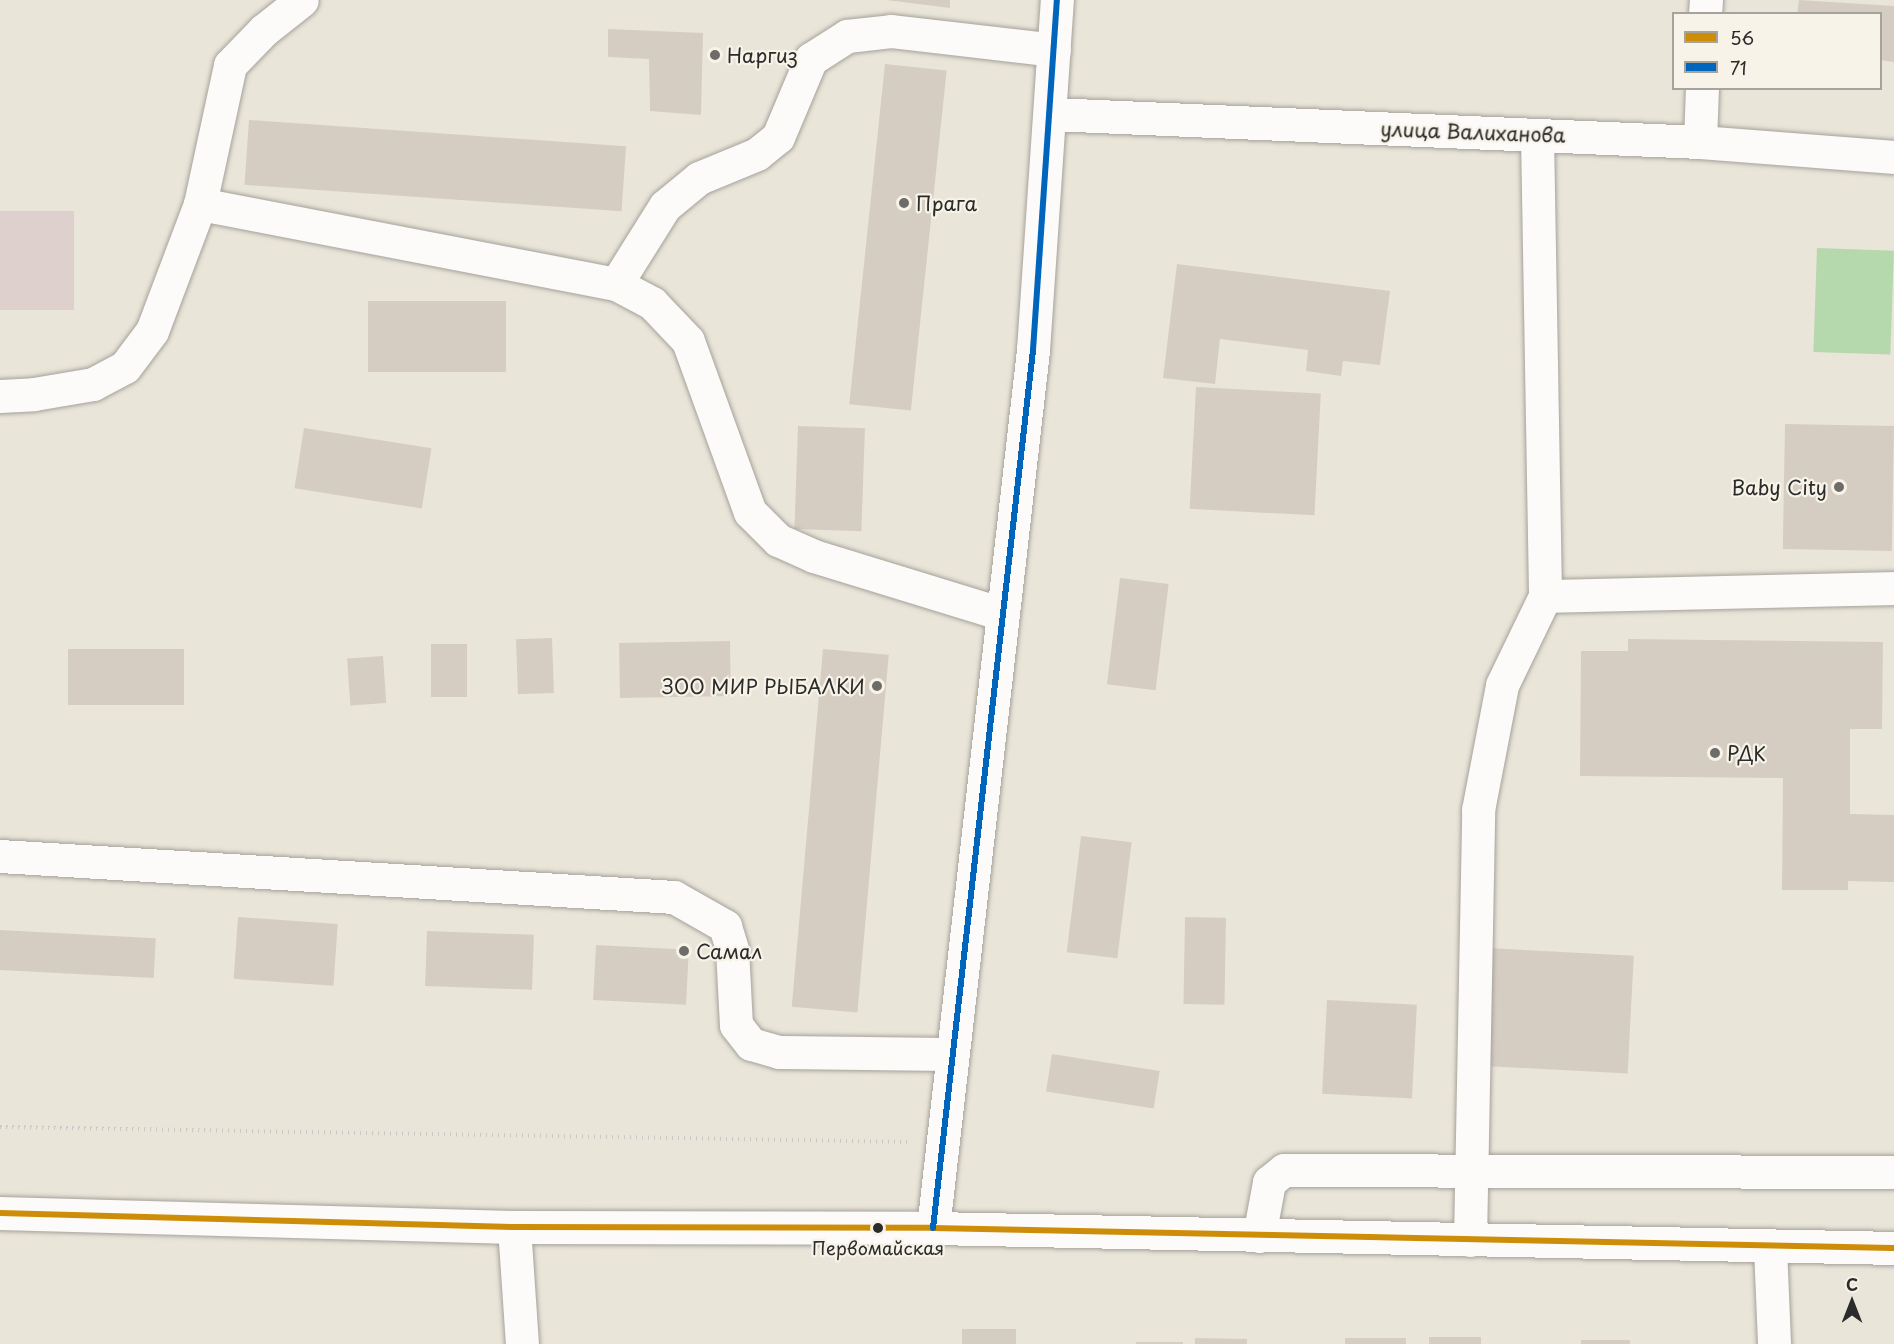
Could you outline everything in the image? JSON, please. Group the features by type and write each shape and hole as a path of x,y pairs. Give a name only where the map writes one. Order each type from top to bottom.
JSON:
{"street":[{"path":"0,396 34,394 93,384 125,367 152,331 200,204 230,65 264,30 302,0"},
{"path":"933,1228 1033,350 1051,114 1057,0"},
{"path":"616,284 665,206 699,178 749,158 778,136 811,59 847,36 891,31 1054,50"},
{"path":"1700,142 1702,90"},
{"name":"улица Валиханова","path":"1051,114 1700,142 1894,157"},
{"path":"1470,1240 1478,810 1503,685 1545,596 1537,135"},
{"path":"200,204 545,268 616,284 652,303 688,341 750,512 778,540 814,556 1002,614"},
{"path":"1545,596 1894,588"},
{"path":"0,856 674,897 725,926 732,949 736,1025 751,1044 779,1052 952,1054"},
{"path":"1259,1236 1269,1182 1284,1170 1894,1172"},
{"path":"0,1213 514,1227 933,1228 1894,1248"},
{"path":"514,1227 522,1344"},
{"path":"1770,1247 1774,1344"}],"path":[{"path":"0,1127 942,1143"}],"shaded area":[{"path":"0,211 74,211 74,310 0,310"}],"green space":[{"path":"1817,248 1894,251 1890,355 1813,352"}],"building":[{"path":"886,0 950,0 950,8"},
{"path":"1799,0 1894,6 1894,62 1882,60 1882,12 1797,12"},
{"path":"608,29 703,33 701,115 650,111 649,59 608,57"},
{"path":"885,64 947,70 911,411 849,404"},
{"path":"249,120 626,146 622,211 244,185"},
{"path":"1177,264 1390,291 1380,365 1343,361 1341,376 1306,371 1308,350 1220,339 1215,384 1163,378"},
{"path":"368,301 506,301 506,372 368,372"},
{"path":"1196,387 1321,394 1314,515 1190,509"},
{"name":"Baby City","path":"1785,424 1894,426 1892,551 1783,549"},
{"path":"798,426 865,428 861,531 794,529"},
{"path":"304,428 431,448 422,508 294,488"},
{"path":"1120,578 1169,584 1156,690 1107,684"},
{"path":"552,638 554,693 518,694 516,639"},
{"name":"РДК","path":"1628,639 1883,642 1882,729 1850,729 1850,814 1894,815 1894,882 1848,881 1848,890 1782,890 1783,778 1580,776 1581,651 1628,651"},
{"path":"730,641 731,696 620,698 619,643"},
{"path":"431,644 467,644 467,697 431,697"},
{"path":"68,649 184,649 184,705 68,705"},
{"path":"823,649 889,655 857,1012 792,1007"},
{"path":"383,656 386,703 350,705 347,659"},
{"path":"1081,836 1132,842 1117,958 1067,952"},
{"path":"238,917 338,924 333,986 234,979"},
{"path":"1185,917 1226,918 1224,1005 1183,1004"},
{"path":"0,930 156,938 154,978 0,970"},
{"path":"427,931 534,935 532,990 425,986"},
{"path":"596,945 689,950 686,1005 593,1000"},
{"path":"1488,948 1634,956 1628,1073 1482,1066"},
{"path":"1327,1000 1417,1005 1412,1099 1322,1094"},
{"path":"1052,1054 1160,1071 1154,1109 1046,1092"},
{"path":"962,1329 1016,1329 1016,1344 962,1344"},
{"path":"1429,1337 1481,1337 1481,1344 1429,1344"},
{"path":"1195,1338 1247,1339 1247,1344 1195,1344"},
{"path":"1345,1338 1406,1338 1406,1344 1345,1344"},
{"path":"1581,1340 1630,1340 1630,1344 1581,1344"},
{"path":"1136,1342 1183,1342 1183,1344 1136,1344"}],"transit line":[{"name":"71","path":"933,1228 1033,350 1057,0"},
{"name":"56","path":"0,1213 514,1227 933,1228 1894,1248"}],"place":[{"name":"Наргиз","path":"715,55"},
{"name":"Прага","path":"904,203"},
{"name":"Baby City","path":"1839,487"},
{"name":"ЗОО МИР РЫБАЛКИ","path":"877,686"},
{"name":"РДК","path":"1715,753"},
{"name":"Самал","path":"684,951"},
{"name":"Первомайская","path":"878,1228"}]}
